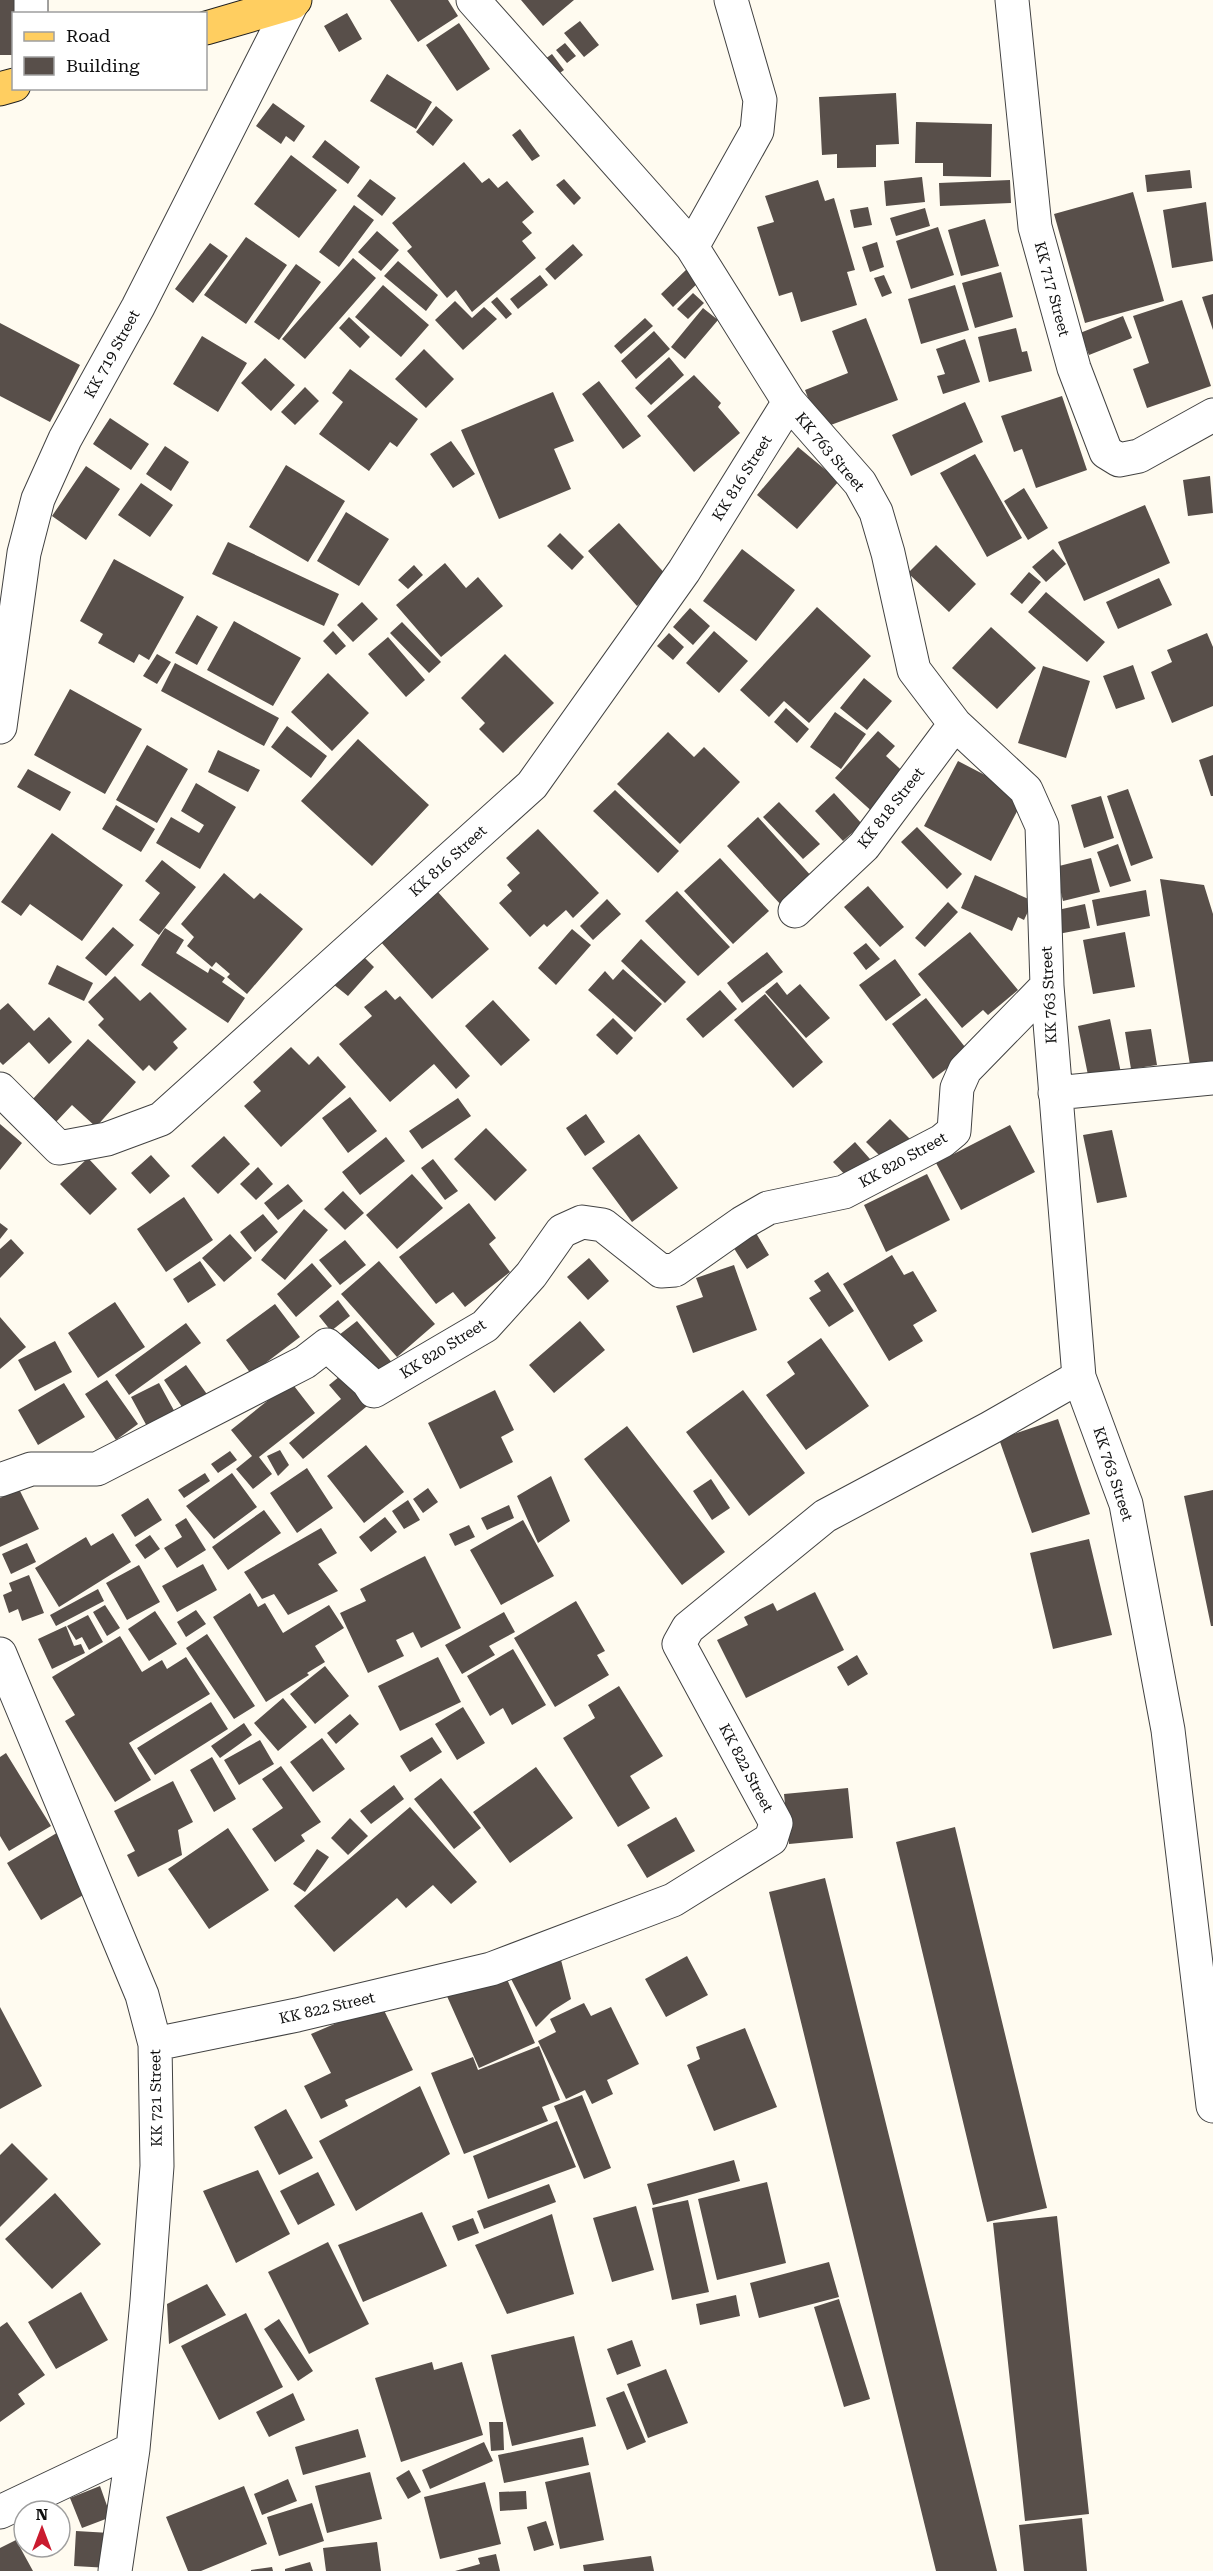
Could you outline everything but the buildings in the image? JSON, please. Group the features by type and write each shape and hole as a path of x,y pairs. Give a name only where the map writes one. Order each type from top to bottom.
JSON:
{"main road":[{"path":"207,28 294,2"}],"street":[{"name":"KK 763 Street","path":"473,0 692,247 789,402 860,483 876,512 888,553 914,670 955,724 1026,790 1042,826 1047,986 1079,1377 1126,1504 1168,1730 1213,2106"},
{"path":"692,247 758,131 760,100 731,0"},
{"name":"KK 717 Street","path":"1012,0 1035,227 1074,368 1106,452 1119,460 1139,456 1213,415"},
{"name":"KK 719 Street","path":"0,727 24,553 38,499 65,439 138,307 294,2"},
{"name":"KK 816 Street","path":"0,1089 59,1148 107,1139 161,1119 532,785 684,571 789,402"},
{"name":"KK 818 Street","path":"795,911 864,846 955,724"},
{"name":"KK 820 Street","path":"0,1480 31,1469 97,1469 305,1362 327,1345 368,1382 374,1392 485,1326 531,1275 562,1231 582,1222 603,1225 661,1271 675,1270 742,1222 768,1208 844,1192 942,1141 954,1131 957,1088 965,1070 1047,986"},
{"path":"1055,1093 1213,1078"},
{"name":"KK 822 Street","path":"155,2044 297,2015 491,1969 672,1900 771,1839 776,1823 679,1644 688,1628 825,1516 990,1428 1079,1377"},
{"name":"KK 721 Street","path":"0,1653 142,1995 155,2044 157,2166 147,2301 133,2449 115,2571"},
{"path":"0,2512 133,2449"}]}
